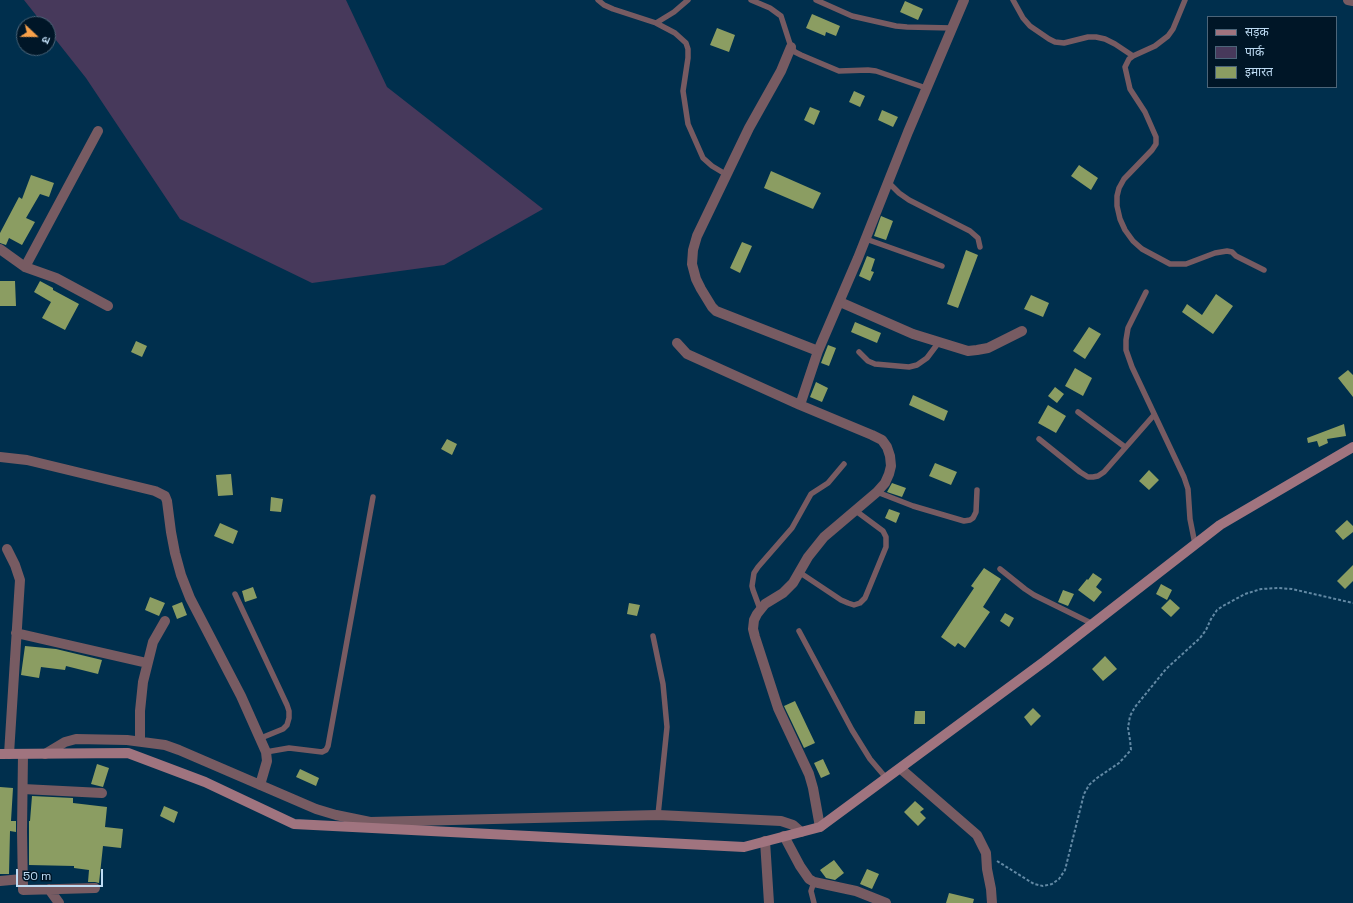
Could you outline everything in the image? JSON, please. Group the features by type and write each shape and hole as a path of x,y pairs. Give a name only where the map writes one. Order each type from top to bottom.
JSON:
{"main road":[{"path":"4,754 128,754 206,782 294,824 744,847 820,827 901,769 1045,661 1220,525 1353,447"}],"street":[{"path":"800,405 818,351 840,302 926,88 964,0"},
{"path":"1348,0 1353,2"},
{"path":"791,47 781,71 749,128 728,175 700,230 693,250 692,264 701,289 712,307 721,314 818,351"},
{"path":"25,267 98,131"},
{"path":"0,249 25,267 56,278 108,306"},
{"path":"840,302 913,334 968,351 988,348 1022,331"},
{"path":"677,342 687,354 800,405 872,435 882,440 888,447 891,466 885,483 877,492 819,542 789,587 765,604 760,609 754,620 753,629 755,637 778,708 809,774 820,827"},
{"path":"0,457 27,460 145,488 165,496 175,553 181,575 190,598 242,696 266,752 267,761 260,785"},
{"path":"4,754 20,580 7,549"},
{"path":"140,741 141,698 147,663 153,642 165,621"},
{"path":"16,633 147,663"},
{"path":"45,754 65,742 76,739 140,741 165,745 316,809 370,822 658,815 781,822 793,825 801,832"},
{"path":"23,754 23,890 95,888"},
{"path":"901,769 977,835 986,853 992,903"},
{"path":"23,789 102,793"},
{"path":"784,836 806,874 814,882 856,891 886,903"},
{"path":"765,841 769,903"},
{"path":"0,880 22,879"},
{"path":"49,889 59,903"}],"lane":[{"path":"598,0 604,5 613,9 656,22 675,33 686,43 688,58 683,95 688,124 703,158 712,166 728,175"},
{"path":"656,22 674,12 688,0"},
{"path":"751,0 770,8 781,16 791,47 795,52 839,71 868,70 926,88"},
{"path":"816,0 852,16 889,24 908,27 952,28"},
{"path":"1013,0 1023,18 1030,26 1049,39 1064,43 1088,37 1096,37 1105,39 1115,44 1133,56"},
{"path":"1185,0 1173,29 1168,36 1155,46 1133,56 1129,59 1125,67 1130,89 1145,112 1156,137 1156,144 1124,179 1119,188 1117,206 1120,219 1125,230 1133,241 1142,249 1170,264 1186,264 1215,253 1227,251 1232,252 1236,256 1264,270"},
{"path":"888,182 898,193 909,200 970,231 978,238 980,247"},
{"path":"866,239 942,266"},
{"path":"1146,292 1128,328 1126,350 1132,367 1154,415 1178,462 1188,490 1190,519 1195,544"},
{"path":"859,352 868,361 875,364 909,367 917,365 927,358 939,342"},
{"path":"1078,412 1125,447"},
{"path":"1039,438 1080,472 1088,477 1098,476 1104,472 1154,415"},
{"path":"760,609 752,586 754,573 758,566 792,528 811,494 828,483 844,464"},
{"path":"877,492 913,506 964,521 973,518 976,512 977,490"},
{"path":"266,752 288,748 322,752 326,750 328,746 373,497"},
{"path":"799,572 841,600 848,603 854,605 860,603 865,598 886,547 886,536 883,531 856,510"},
{"path":"1000,569 1024,589 1034,595 1094,624"},
{"path":"234,594 289,711 287,725 283,729 261,738"},
{"path":"799,632 852,730 870,759 887,779"},
{"path":"653,636 663,684 667,726 658,815"},
{"path":"814,882 811,891 814,903"}],"path":[{"path":"986,853 1034,884 1043,886 1052,884 1059,879 1065,870 1084,794 1089,785 1119,763 1131,750 1128,728 1130,716 1135,707 1166,669 1200,638 1217,610 1245,594 1261,589 1278,588 1292,589 1353,603"}],"green space":[{"path":"24,0 346,0 387,87 543,209 444,265 312,283 180,219 86,78 56,40 56,16 37,16"}],"building":[{"path":"905,1 923,9 918,20 900,12"},
{"path":"812,14 840,26 836,36 826,32 825,36 806,28"},
{"path":"717,28 735,35 729,52 710,45"},
{"path":"854,91 865,96 860,107 849,102"},
{"path":"810,107 820,111 814,125 804,120"},
{"path":"882,110 898,117 893,127 878,120"},
{"path":"1079,165 1098,178 1091,190 1071,176"},
{"path":"771,171 821,193 813,209 764,188"},
{"path":"31,175 54,183 49,197 40,194 26,218 35,222 22,245 9,238 6,245 0,243 0,233 19,197 22,199"},
{"path":"881,216 893,221 886,240 874,236"},
{"path":"742,242 752,246 740,273 730,268"},
{"path":"966,250 978,255 958,308 947,304"},
{"path":"867,256 875,259 871,271 874,272 870,281 859,276"},
{"path":"0,281 15,281 16,306 0,306"},
{"path":"40,281 79,304 65,330 42,318 51,302 34,292"},
{"path":"1216,294 1233,306 1213,334 1182,312 1187,304 1202,315"},
{"path":"1031,295 1049,303 1043,317 1024,309"},
{"path":"855,322 881,333 877,343 851,332"},
{"path":"1089,327 1101,334 1085,359 1073,351"},
{"path":"136,341 147,346 142,357 131,352"},
{"path":"828,345 836,348 829,366 821,363"},
{"path":"1075,368 1092,378 1083,396 1065,386"},
{"path":"1348,370 1353,375 1353,397 1338,378"},
{"path":"816,382 828,388 822,402 810,397"},
{"path":"1055,387 1064,394 1057,403 1048,396"},
{"path":"913,395 948,411 944,421 909,405"},
{"path":"1048,405 1066,416 1056,433 1038,423"},
{"path":"1344,424 1346,436 1327,439 1328,443 1319,447 1317,441 1308,443 1307,438"},
{"path":"447,439 457,444 452,455 441,449"},
{"path":"935,463 957,472 951,485 929,476"},
{"path":"1149,470 1159,480 1149,490 1139,481"},
{"path":"231,474 233,495 218,496 216,475"},
{"path":"892,483 906,488 902,497 887,492"},
{"path":"271,497 283,499 281,512 270,511"},
{"path":"889,509 900,513 896,523 885,518"},
{"path":"1347,520 1353,526 1353,532 1343,540 1335,531"},
{"path":"220,523 238,531 233,544 214,536"},
{"path":"1353,565 1353,581 1345,589 1337,581"},
{"path":"984,568 1001,579 983,607 990,612 965,648 958,643 955,647 941,637 974,588 971,586"},
{"path":"1093,573 1102,579 1096,587 1102,592 1094,602 1078,590"},
{"path":"1161,584 1172,590 1167,600 1156,594"},
{"path":"253,587 257,598 245,602 242,591"},
{"path":"1063,590 1074,594 1068,606 1058,602"},
{"path":"150,597 165,603 159,616 145,610"},
{"path":"1170,599 1180,608 1171,617 1161,608"},
{"path":"182,602 187,615 177,619 172,606"},
{"path":"629,603 640,605 637,616 627,614"},
{"path":"1005,613 1014,618 1009,627 1000,621"},
{"path":"25,646 56,649 102,660 98,674 66,666 65,670 41,667 39,678 21,675"},
{"path":"1105,656 1117,669 1103,681 1092,669"},
{"path":"795,701 815,743 804,748 784,706"},
{"path":"1033,708 1041,716 1031,726 1024,717"},
{"path":"915,711 925,711 925,724 914,724"},
{"path":"823,759 830,774 821,778 814,763"},
{"path":"97,764 109,768 103,787 91,784"},
{"path":"300,769 319,778 316,786 296,777"},
{"path":"0,787 13,788 11,821 16,821 16,832 10,831 9,874 0,874"},
{"path":"32,796 73,798 73,803 107,807 105,827 123,829 121,848 103,846 99,883 88,882 89,870 74,868 74,866 29,865 29,821"},
{"path":"915,801 924,809 920,812 926,818 918,826 904,812"},
{"path":"164,806 178,812 174,823 160,816"},
{"path":"834,860 844,873 835,880 826,878 820,870"},
{"path":"867,869 879,874 872,889 860,884"},
{"path":"949,893 974,899 973,903 946,903"}]}
